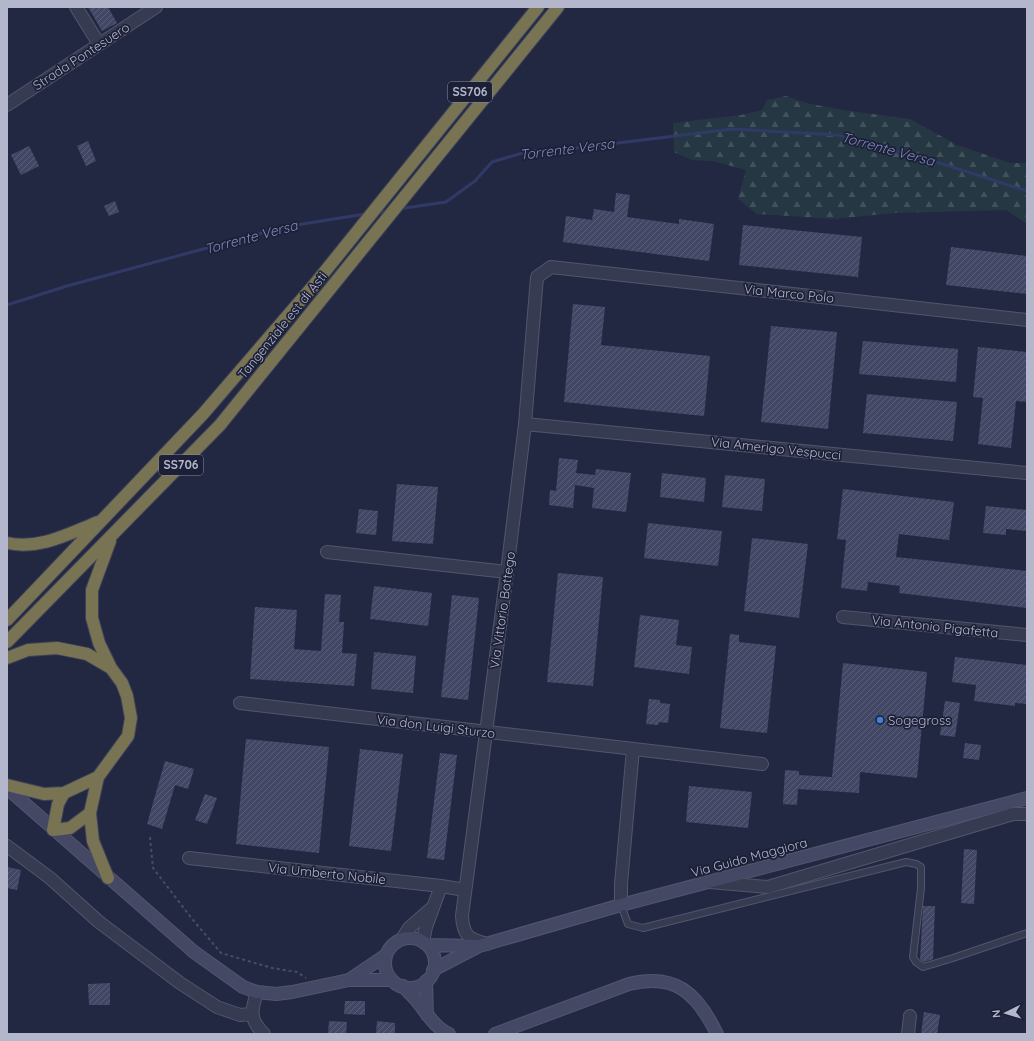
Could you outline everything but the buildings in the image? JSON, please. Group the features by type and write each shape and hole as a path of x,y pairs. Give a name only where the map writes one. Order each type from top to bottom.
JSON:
{"highway":[{"name":"Tangenziale est di Asti","path":"7,620 203,414 314,284 538,7"},
{"name":"Tangenziale est di Asti","path":"7,642 220,425 558,7"},
{"path":"7,542 29,545 40,544 102,520"},
{"path":"108,878 93,841 90,813 98,777 128,736 131,718 127,696 122,683 111,668 99,643 92,618 92,590 113,535"},
{"path":"7,658 28,650 57,648 87,654 111,668"},
{"path":"7,785 44,794 64,793 98,777"},
{"path":"64,793 58,804 53,830 70,828 90,813"}],"street":[{"path":"76,7 100,44"},
{"name":"Strada Pontesuero","path":"7,105 156,7"},
{"name":"Via Marco Polo","path":"551,267 1027,320"},
{"name":"Via Vittorio Bottego","path":"483,945 466,935 462,920 465,890 525,424 538,276 551,267"},
{"name":"Via Amerigo Vespucci","path":"525,424 1027,473"},
{"path":"327,552 507,572"},
{"name":"Via Antonio Pigafetta","path":"843,617 1027,636"},
{"name":"Via don Luigi Sturzo","path":"240,703 762,764"},
{"path":"621,905 621,884 632,750"},
{"path":"7,788 53,830 194,952 243,987 257,992 276,994 349,980 398,983 411,987 419,986 426,981 433,970 434,957 425,944 413,938 402,939 396,942 386,955 349,980"},
{"name":"Via Guido Maggiora","path":"433,970 483,945 621,905 1027,798"},
{"path":"709,882 768,887 1013,814 1027,814"},
{"path":"7,846 50,878 99,922 180,983 217,1007 240,1015 252,1013"},
{"name":"Via Umberto Nobile","path":"189,858 441,886 465,890"},
{"path":"425,944 434,906 441,886"},
{"path":"402,939 409,928 434,906"},
{"name":"Via Guido Maggiora","path":"425,944 483,945"},
{"path":"386,955 386,968 398,983 416,1000 427,1016 449,1034"},
{"path":"495,1034 629,984 645,980 663,981 679,987 693,997 704,1011 716,1031"},
{"path":"426,981 427,1016"},
{"path":"257,992 252,1013 256,1026 264,1034"},
{"path":"908,1034 910,1016"}],"lane":[{"path":"621,905 628,924 643,928 906,862 916,864 921,867 921,888 913,957 916,962 923,967 1027,933"}],"path":[{"path":"150,837 153,868 193,920 221,953 272,968 297,972 321,986"}],"green space":[{"path":"786,96 806,103 843,110 910,119 957,145 1010,163 1027,163 1027,224 1006,210 894,213 834,219 757,214 738,199 746,170 713,161 692,160 674,152 673,123 741,115 762,110 767,100"}],"waterway":[{"name":"Torrente Versa","path":"398,209 446,202 475,181 492,162 529,151 569,149 732,129 837,135 930,160 1027,191"},
{"name":"Torrente Versa","path":"377,213 389,211"},
{"name":"Torrente Versa","path":"7,305 67,286 284,227 365,214"}],"place":[{"name":"Sogegross","path":"880,720"}]}
